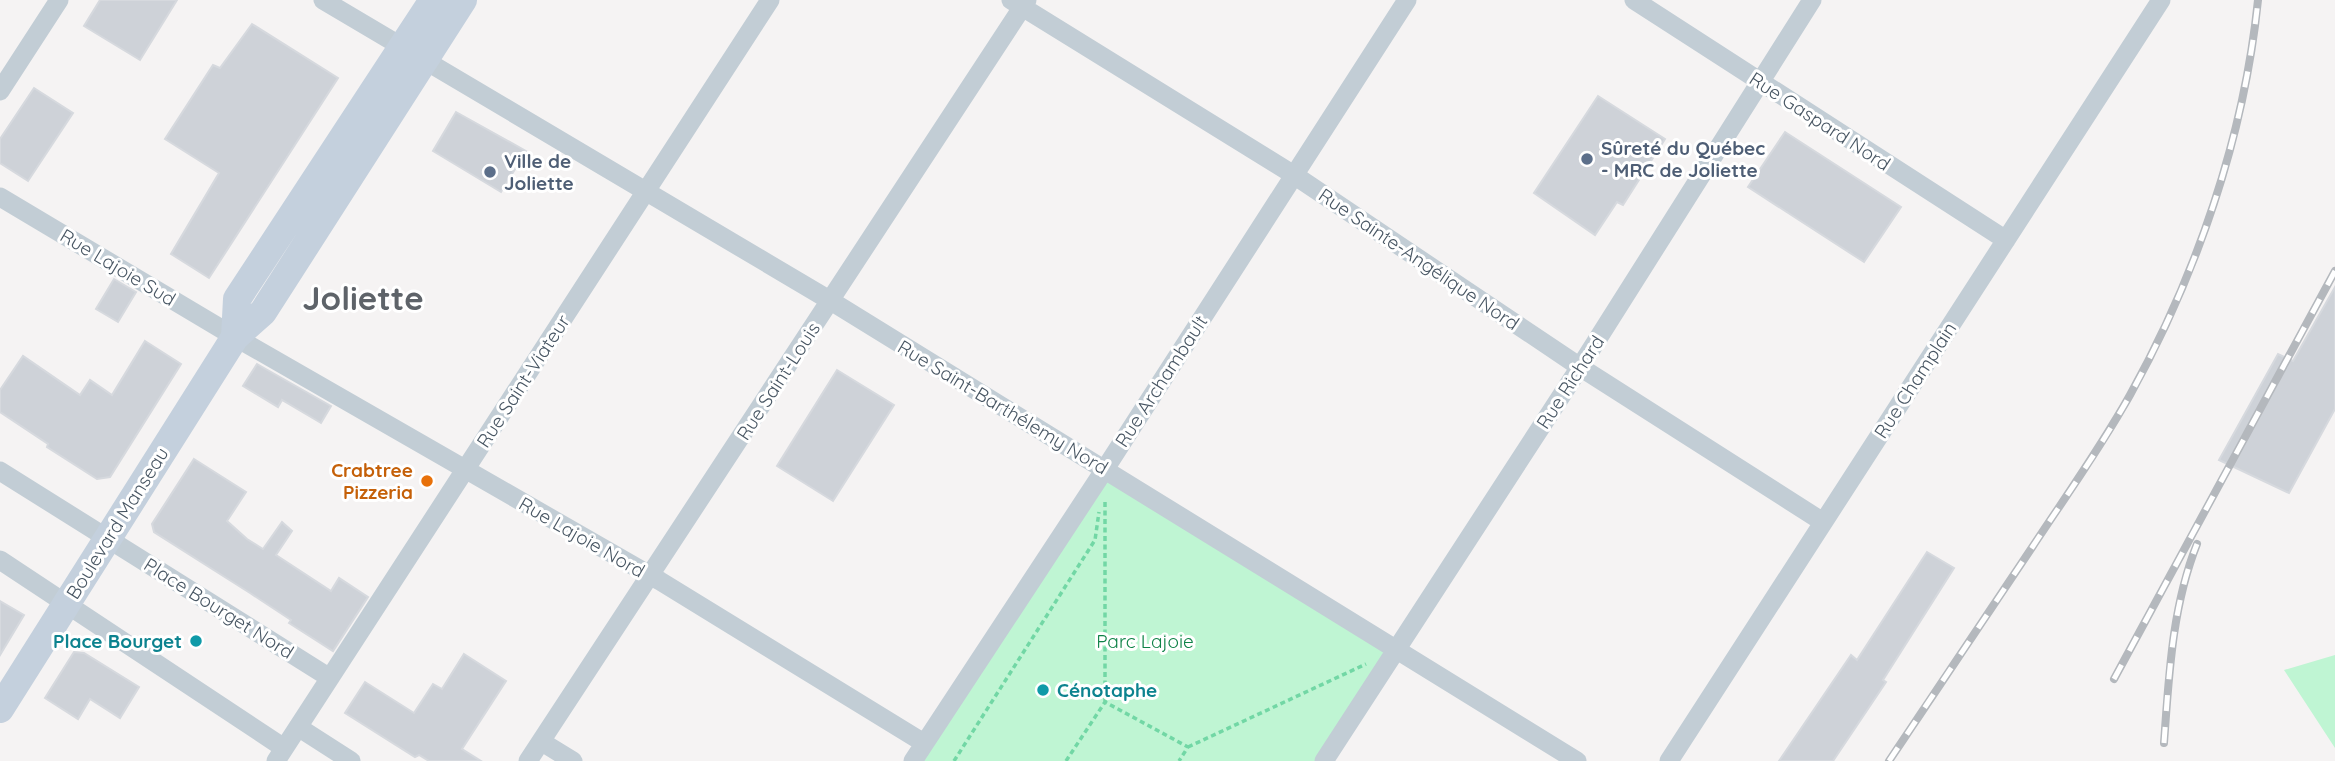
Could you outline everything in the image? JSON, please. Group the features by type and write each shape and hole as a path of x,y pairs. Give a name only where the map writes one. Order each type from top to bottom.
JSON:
{"main road":[{"name":"Boulevard Manseau","path":"0,709 235,337 263,312 414,53 433,0"},
{"name":"Boulevard Manseau","path":"414,53 463,0"}],"street":[{"path":"0,91 59,0"},
{"name":"Rue Saint-Barthélemy Nord","path":"323,0 831,301 1577,761"},
{"name":"Rue Saint-Viateur","path":"280,755 770,0"},
{"name":"Rue Archambault","path":"913,761 1407,0"},
{"name":"Rue Gaspard Nord","path":"1634,0 2006,240"},
{"name":"Rue Richard","path":"1324,761 1580,367 1812,0"},
{"name":"Rue Champlain","path":"1668,761 2161,0"},
{"name":"Rue Sainte-Angélique Nord","path":"1020,2 1294,175 1580,367 1823,522"},
{"name":"Rue Saint-Louis","path":"528,761 831,301 1020,2"},
{"name":"Rue Lajoie Sud","path":"0,197 235,337"},
{"name":"Rue Lajoie Nord","path":"235,337 650,576 924,743"},
{"name":"Place Bourget Nord","path":"0,471 330,678"},
{"path":"0,560 280,755"},
{"path":"298,727 351,761"},
{"path":"542,741 573,761"}],"path":[{"path":"1066,761 1105,702 1105,469"},
{"path":"954,761 1095,540 1105,469"},
{"path":"1179,761 1188,747 1396,650"},
{"path":"1105,702 1188,747"}],"green space":[{"name":"Parc Lajoie","path":"1105,469 1396,650 1325,761 905,761"},
{"path":"2335,655 2335,748 2284,670"}],"building":[{"path":"100,0 177,0 140,60 84,26"},
{"path":"252,24 338,78 209,278 171,254 219,173 165,139 213,65 220,68"},
{"path":"34,88 73,113 28,181 0,163 0,139"},
{"path":"1598,96 1665,139 1623,205 1617,202 1595,235 1534,193"},
{"name":"Ville de Joliette","path":"456,112 526,151 501,192 433,151"},
{"path":"1785,132 1901,207 1864,262 1748,187"},
{"path":"114,279 136,292 118,322 96,309"},
{"path":"2335,287 2335,409 2289,493 2219,460 2278,354 2293,361"},
{"path":"145,341 181,364 110,477 97,479 0,412 0,390 23,356 80,395 90,380 112,395"},
{"path":"257,364 331,406 321,423 282,400 278,407 243,386"},
{"path":"837,370 894,405 833,501 777,466"},
{"path":"194,459 246,492 227,521 247,539 263,549 282,522 292,531 276,555 331,591 339,578 368,597 333,651 289,623 291,620 154,532 152,524"},
{"path":"1927,552 1954,568 1883,680 1886,682 1833,761 1779,761 1851,655 1857,660"},
{"path":"0,601 24,615 0,655"},
{"path":"74,652 84,653 139,687 120,718 90,699 78,719 45,698"},
{"path":"464,654 506,681 462,749 481,761 429,761 419,755 415,757 345,713 365,682 414,713 433,684 442,689"}],"railway":[{"path":"1889,761 2095,452 2154,349 2176,302 2214,204 2242,103 2258,0"},
{"path":"2114,679 2335,271"},
{"path":"2164,743 2177,617 2197,544"}],"place":[{"name":"Sûreté du Québec - MRC de Joliette","path":"1587,159"},
{"name":"Ville de Joliette","path":"490,172"},
{"name":"Crabtree Pizzeria","path":"427,481"},
{"name":"Place Bourget","path":"196,641"},
{"name":"Cénotaphe","path":"1043,690"}],"district":[{"name":"Joliette","path":"363,298"}]}
